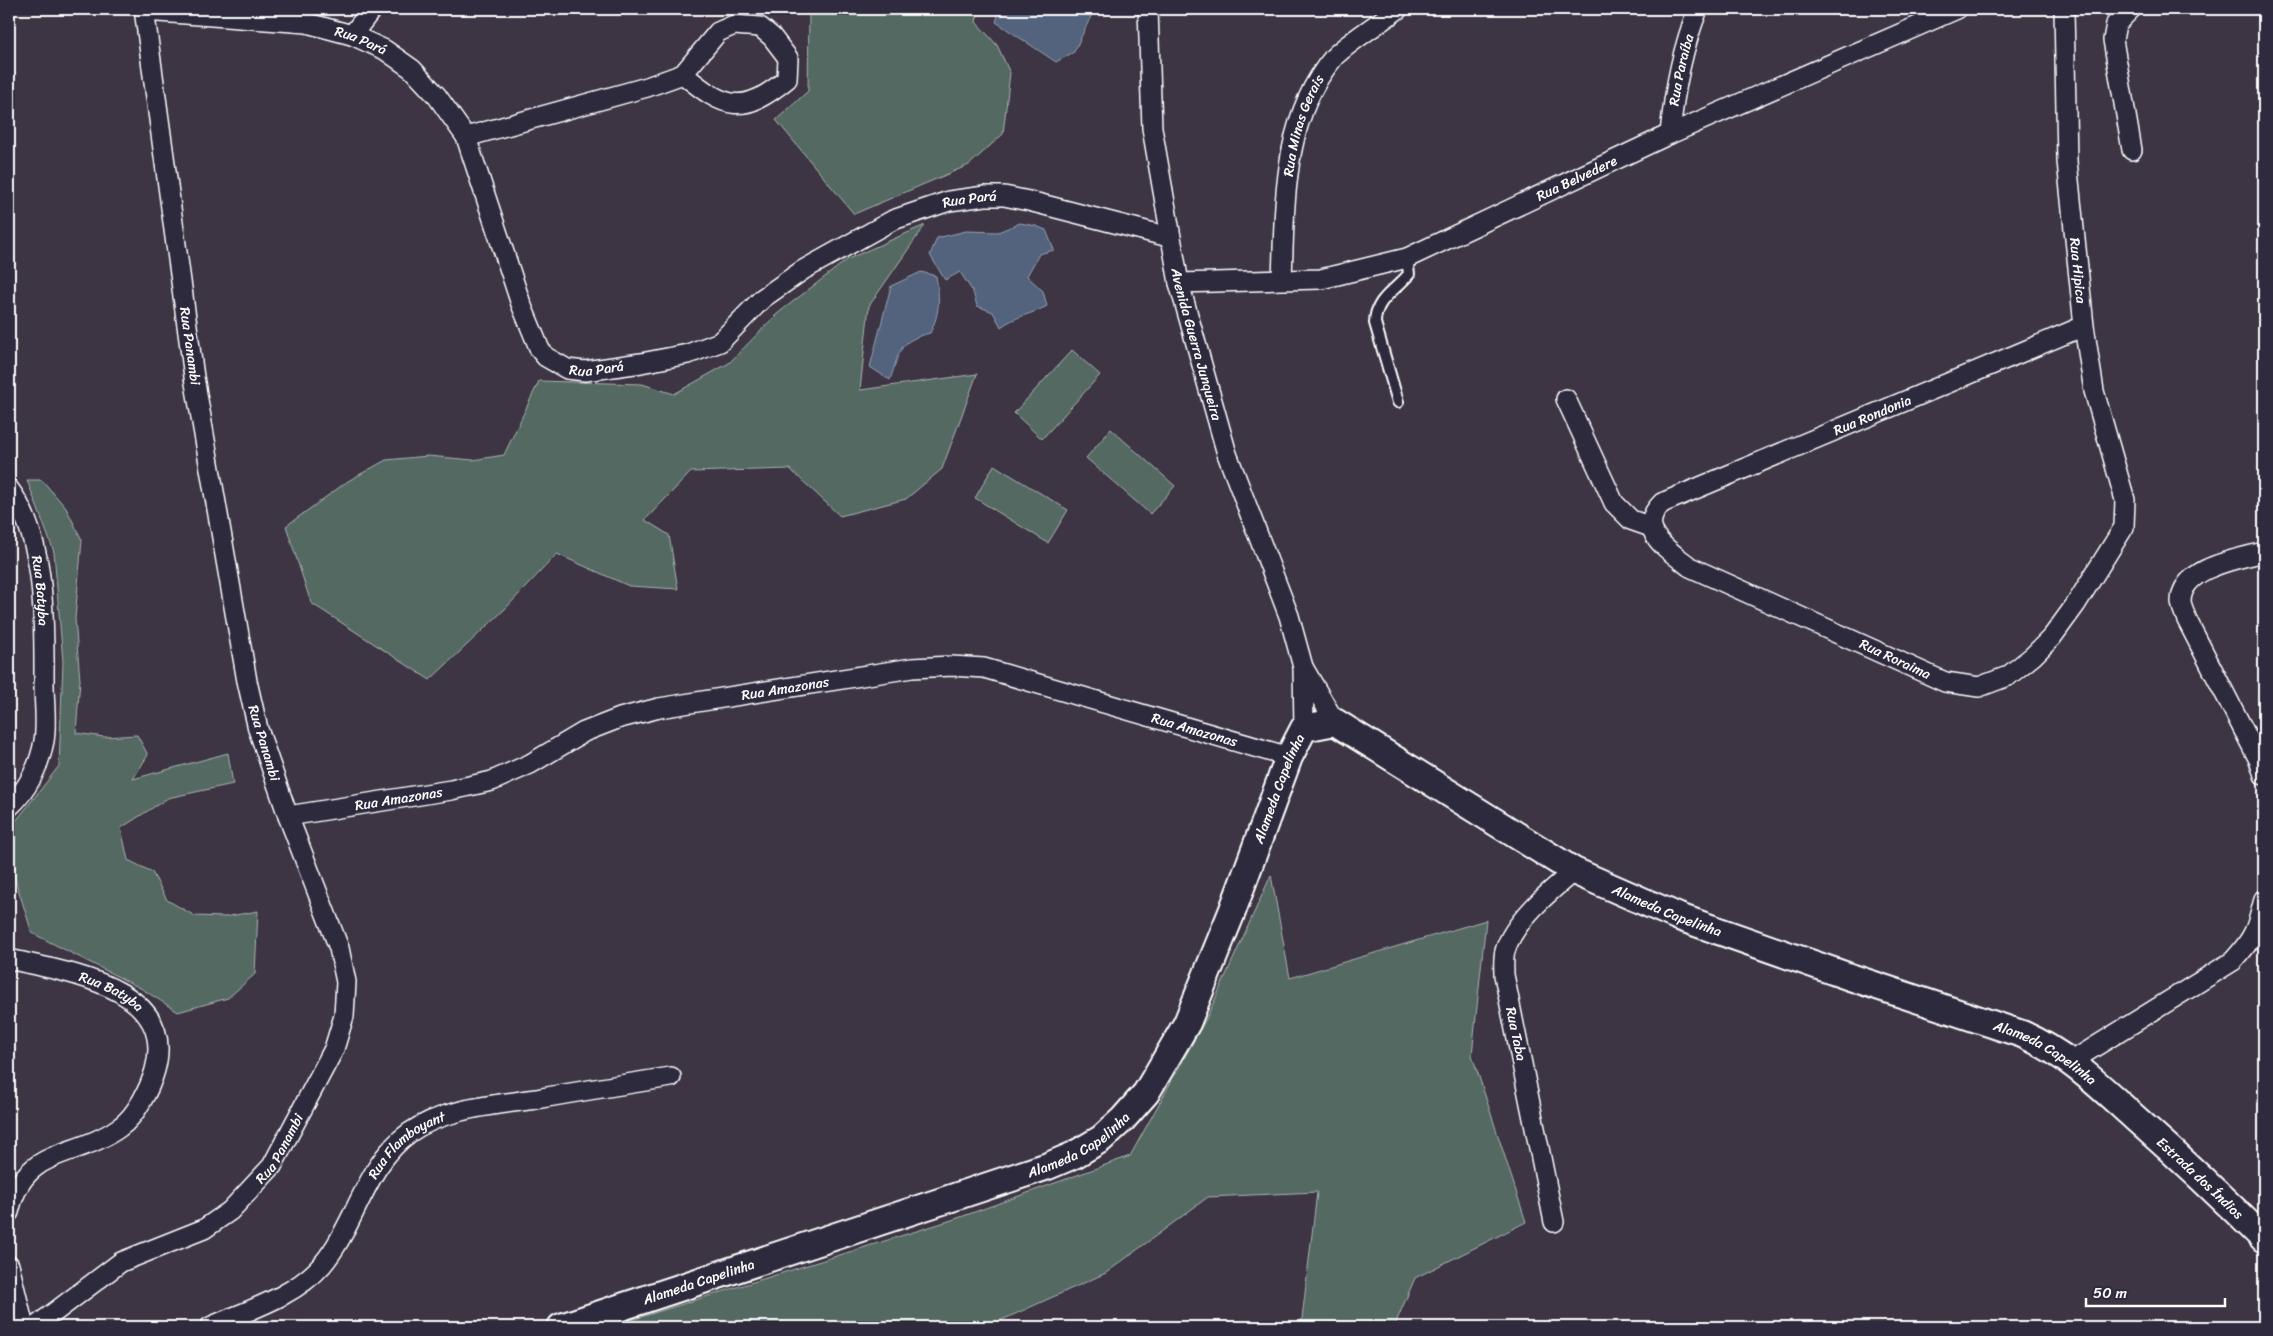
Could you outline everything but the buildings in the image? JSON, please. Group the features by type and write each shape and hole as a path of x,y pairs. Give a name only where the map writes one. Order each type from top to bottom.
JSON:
{"street":[{"path":"352,35 372,9"},
{"name":"Avenida Guerra Junqueira","path":"1148,9 1152,128 1169,237 1179,283 1227,454 1288,616 1303,667 1335,722"},
{"name":"Rua Minas Gerais","path":"1282,279 1286,190 1292,146 1303,109 1335,57 1398,9"},
{"name":"Rua Paraíba","path":"1670,134 1673,102 1689,32 1698,9"},
{"name":"Rua Belvedere","path":"1179,283 1321,279 1407,258 1670,134 1957,9"},
{"name":"Rua Hipica","path":"2064,9 2067,161 2084,326 2094,390 2125,500 2124,527"},
{"path":"2131,9 2116,24 2113,40 2132,150"},
{"name":"Rua Pará","path":"144,10 307,23 352,35 385,50 412,70 437,96 466,136 521,304 540,350 546,357 567,369 585,371 641,363 688,354 720,342 763,298 803,270 893,220 949,201 985,196 1004,196 1029,200 1169,237"},
{"name":"Rua Panambi","path":"35,1327 121,1262 204,1229 230,1211 272,1166 334,1049 344,1016 346,982 339,948 288,816 258,729 226,567 194,377 144,10"},
{"path":"466,136 647,87 683,74 718,32 734,25 760,27 772,37 788,58 787,79 765,97 742,106 721,100 701,89 683,74"},
{"name":"Rua Rondonia","path":"1650,527 1652,512 1662,503 2084,326"},
{"path":"1566,399 1614,503 1631,520 1650,527"},
{"name":"Rua Batyba","path":"9,489 20,504 39,568 44,605 44,741 33,775 17,800 9,807"},
{"name":"Rua Roraima","path":"1650,527 1658,540 1690,567 1945,682 1979,687 2008,676 2052,637 2124,527"},
{"path":"2264,552 2198,573 2185,585 2181,602 2187,620 2259,760 2264,775"},
{"name":"Rua Amazonas","path":"288,816 451,790 492,781 530,764 584,732 620,718 659,708 912,668 951,666 984,668 1289,757"},
{"name":"Avenida Guerra Junqueira","path":"1303,667 1304,728"},
{"name":"Alameda Capelinha","path":"561,1327 1048,1166 1074,1155 1101,1139 1123,1119 1146,1093 1187,1023 1232,912 1289,757 1304,728 1335,722 1574,871 1679,917 1850,978 2022,1034 2046,1045 2072,1061 2136,1119"},
{"name":"Rua Taba","path":"1554,1222 1504,975 1505,952 1516,931 1546,893 1574,871"},
{"path":"2072,1061 2233,961 2251,942 2264,899"},
{"name":"Rua Batyba","path":"9,959 90,978 134,1001 148,1016 157,1037 158,1061 146,1096 122,1126 105,1137 68,1150 33,1167 18,1183 9,1212"},
{"name":"Rua Flamboyant","path":"210,1327 267,1303 294,1287 321,1266 341,1238 365,1188 396,1145 423,1125 463,1110 671,1077"},
{"name":"Estrada dos Índios","path":"2136,1119 2201,1176 2264,1238"},
{"path":"9,1265 24,1327"}],"lane":[{"path":"1398,402 1375,323 1375,312 1385,297 1409,274 1407,258"}],"green space":[{"path":"799,9 979,9 976,22 997,45 1010,73 1003,134 969,165 854,214 776,120 808,91 809,14"},
{"path":"925,225 869,306 860,390 977,374 942,469 906,499 840,516 790,469 691,472 645,520 669,535 678,589 629,586 557,554 505,609 430,680 311,603 286,526 348,481 386,460 428,456 473,460 504,455 539,381 642,384 674,394 729,363 777,314 848,259"},
{"path":"1072,350 1100,375 1042,439 1014,413"},
{"path":"1111,429 1175,486 1150,514 1086,458"},
{"path":"994,465 1068,510 1048,543 975,498"},
{"path":"27,480 42,480 66,508 82,540 75,619 80,680 76,733 104,737 137,735 148,755 133,779 228,753 233,784 168,798 121,828 128,860 152,872 167,900 195,916 224,917 258,911 255,974 228,998 178,1012 142,989 32,933 9,860 9,830 59,766 63,662 54,552"},
{"path":"9,576 14,607 14,658 9,707"},
{"path":"1271,875 1290,978 1486,920 1472,1055 1526,1222 1415,1278 1394,1327 1301,1327 1317,1192 1208,1197 1106,1273 993,1324 992,1327 609,1327 955,1219 1130,1156 1207,1017"}],"water":[{"path":"1000,9 1094,10 1074,52 1056,62 996,22"},
{"path":"1020,223 1046,230 1054,250 1039,254 1027,276 1043,291 1047,306 1012,320 1001,327 993,312 977,306 973,292 960,272 945,280 930,255 937,238 966,231 998,232"},
{"path":"921,272 936,276 938,299 936,319 930,333 912,340 902,349 890,380 870,367 891,286"}]}
